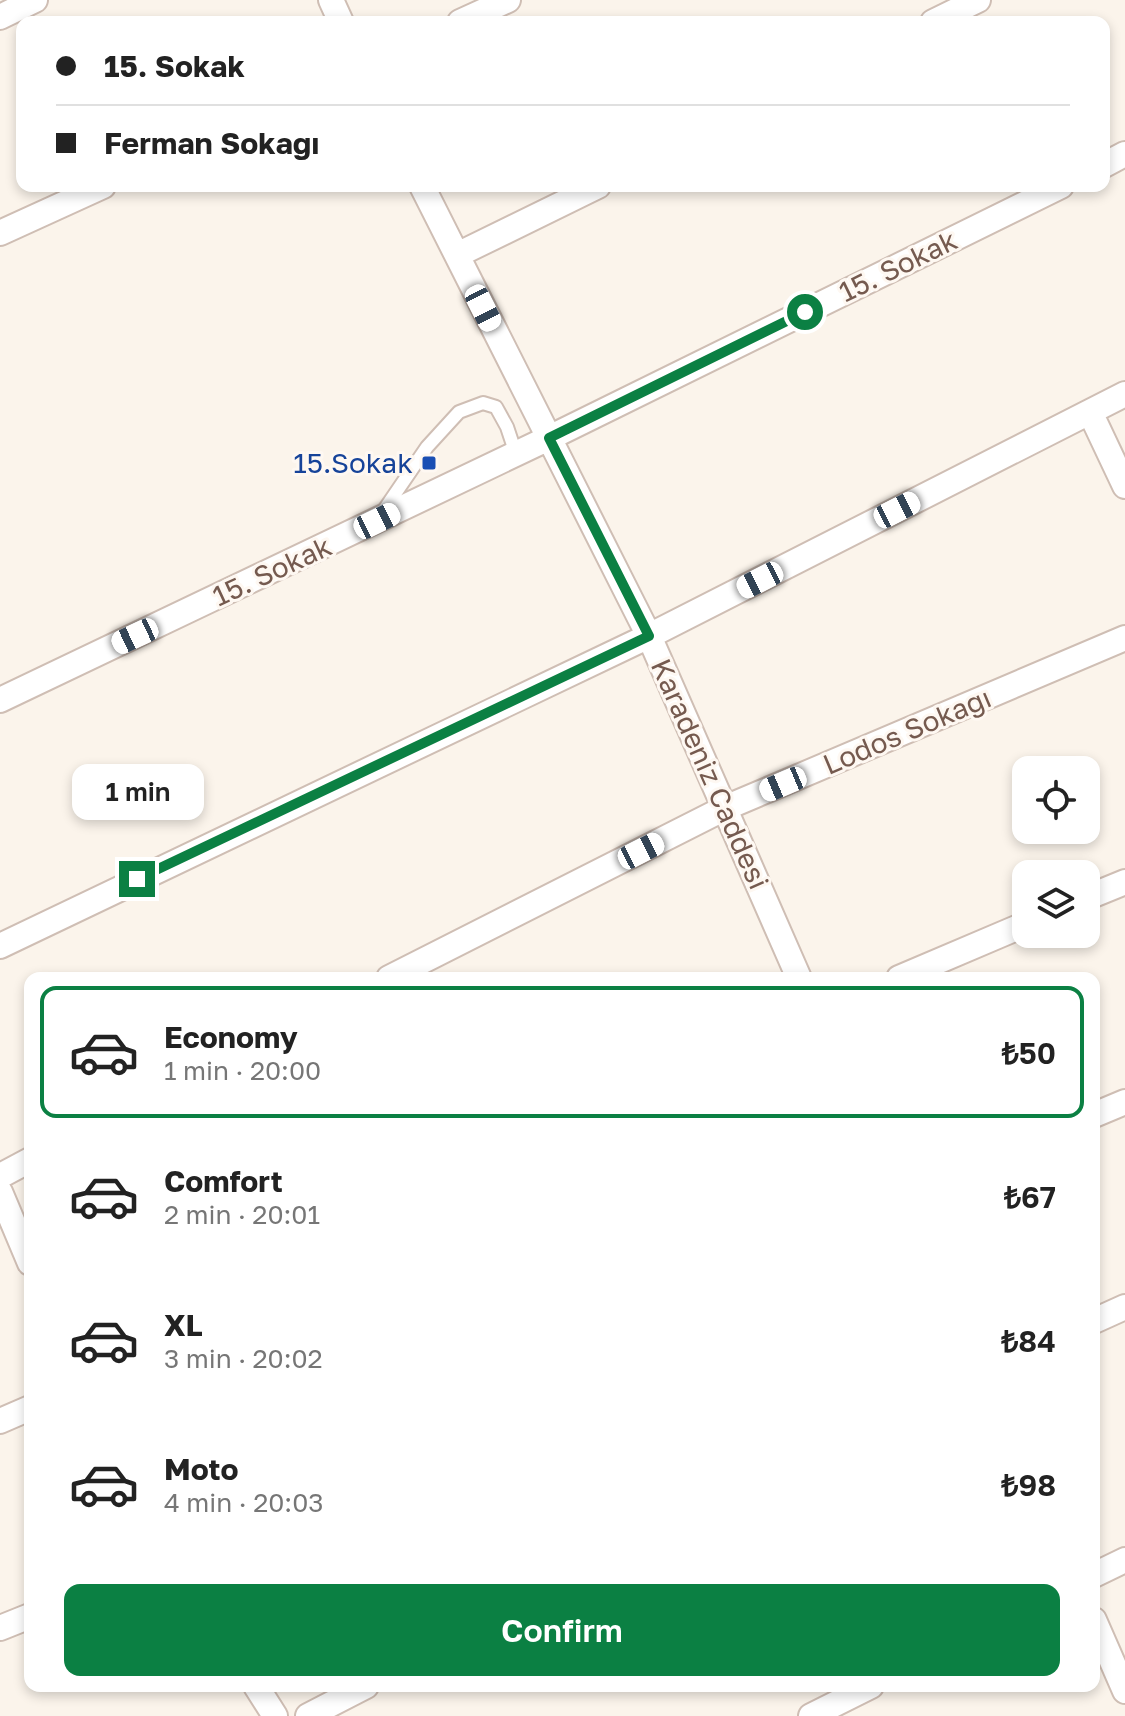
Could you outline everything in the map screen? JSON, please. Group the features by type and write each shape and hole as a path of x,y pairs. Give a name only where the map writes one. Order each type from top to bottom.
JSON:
{"street":[{"path":"0,17 35,0"},
{"path":"473,16 508,0"},
{"path":"945,16 978,0"},
{"path":"0,233 90,192"},
{"name":"Karadeniz Caddesi","path":"425,192 649,636 796,972"},
{"path":"457,255 586,192"},
{"name":"15. Sokak","path":"0,700 516,454 1049,192"},
{"path":"0,946 649,636 1125,394"},
{"path":"1090,412 1125,486"},
{"name":"Lodos Sokağı","path":"401,972 725,808 1125,638"},
{"path":"1100,892 1125,882"},
{"path":"913,972 1012,930"},
{"path":"1100,1112 1125,1102"},
{"path":"0,1176 24,1163"},
{"path":"0,1192 24,1249"},
{"path":"1100,1318 1125,1307"},
{"path":"0,1421 24,1411"},
{"path":"1100,1572 1125,1560"},
{"path":"0,1628 24,1618"},
{"path":"1100,1634 1125,1691"},
{"path":"260,1692 275,1716"},
{"path":"308,1716 354,1692"},
{"path":"811,1716 859,1692"}],"lane":[{"path":"377,521 427,447 459,412 483,403 496,407 516,454"}],"place":[{"name":"15.Sokak","path":"429,463"}],"route":[{"path":"137,879 649,636 549,438 805,312"}]}
